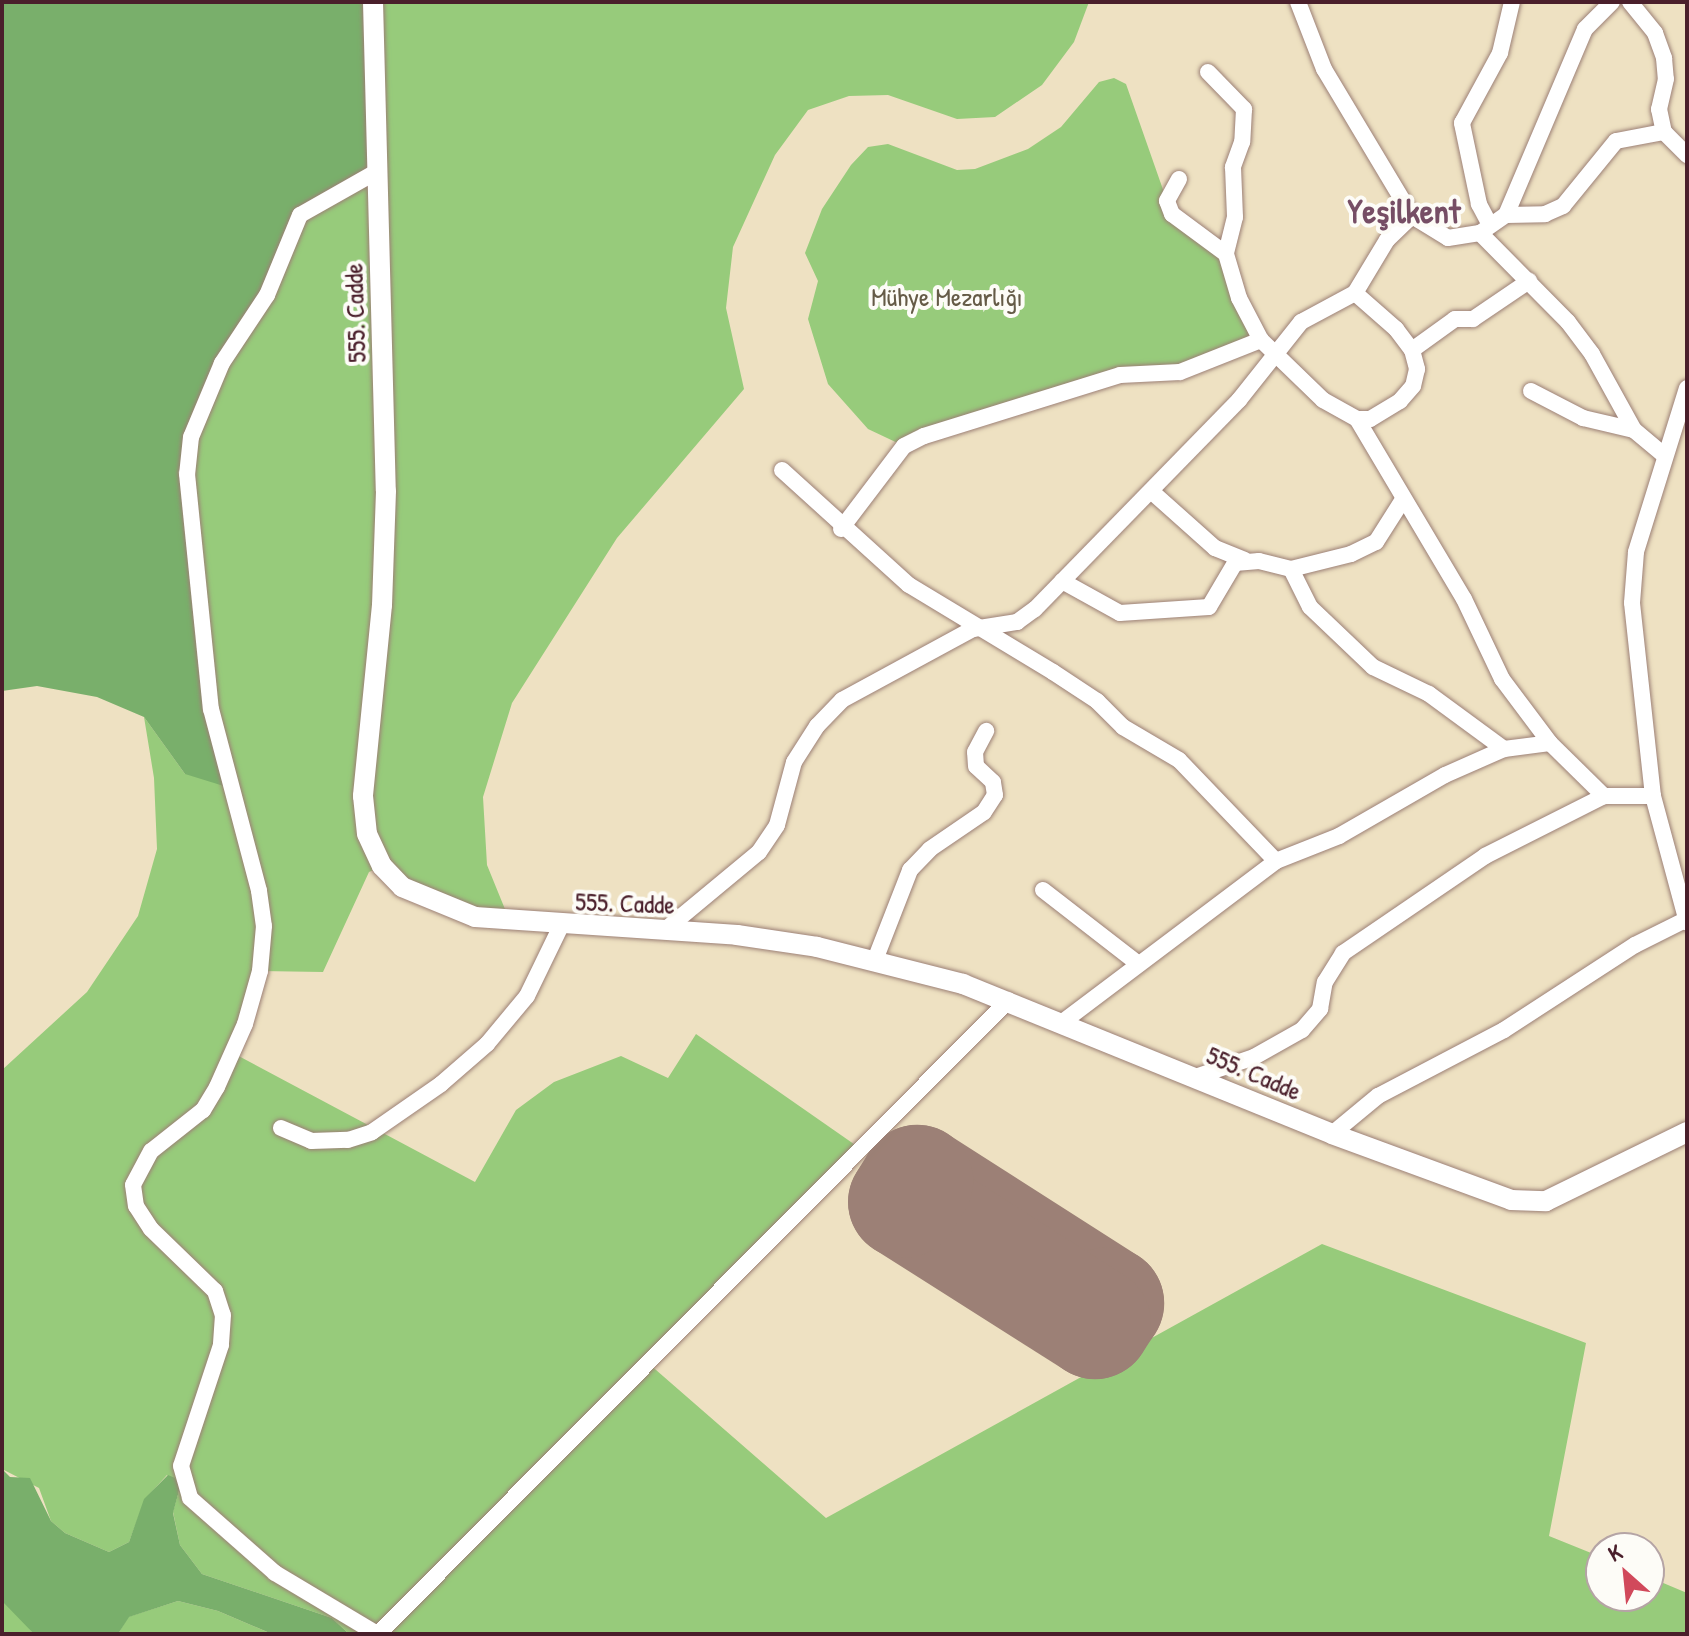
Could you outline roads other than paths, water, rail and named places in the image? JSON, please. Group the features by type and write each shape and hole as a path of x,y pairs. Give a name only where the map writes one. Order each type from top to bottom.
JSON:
{"street":[{"name":"555. Cadde","path":"373,2 386,491 382,605 363,796 367,834 382,866 402,887 444,908 511,924 737,935 875,960 1009,1000 1332,1134 1511,1200 1546,1201 1687,1132"},
{"path":"1298,2 1324,69 1412,216 1448,238 1485,229 1506,215 1545,214 1563,206 1616,141 1664,132"},
{"path":"1512,2 1500,53 1462,123 1485,229 1592,354 1634,430 1663,454"},
{"path":"1506,215 1585,29 1612,2"},
{"path":"1630,2 1655,33 1664,58 1666,79 1659,109 1664,132 1687,155"},
{"path":"1208,72 1244,109 1233,167 1235,217 1226,254 1239,298 1261,340 1276,349 1323,400 1357,419 1402,501 1464,599 1502,679 1550,743 1604,796"},
{"path":"376,172 300,215 267,295 222,363 191,437 187,474 211,709 227,787 259,891 262,956 245,1024 217,1087 203,1110 151,1151 133,1185 136,1206 151,1229 207,1282 223,1315 221,1345 181,1466 190,1498 275,1573 377,1634 1009,1000"},
{"path":"1179,179 1167,201 1172,214 1226,254"},
{"path":"665,930 759,852 777,825 794,762 817,726 842,700 973,629 1017,622 1062,581 1239,400 1276,349 1301,322 1355,293 1387,240 1412,216"},
{"path":"1412,350 1455,319 1473,319 1529,281"},
{"path":"1355,293 1412,350 1417,369 1413,386 1387,411 1357,419"},
{"path":"841,529 904,446 924,436 1120,375 1180,372 1261,340"},
{"path":"1332,1134 1378,1096 1491,1038 1635,945 1687,920 1653,796 1632,603 1636,552 1663,454 1687,388"},
{"path":"1531,391 1583,418 1634,430"},
{"path":"782,470 841,529 909,585 973,629 1053,672 1123,727 1179,760 1276,861"},
{"path":"1151,491 1215,548 1245,560 1291,569 1376,542 1402,501"},
{"path":"1062,581 1120,613 1188,610 1216,603 1227,573 1245,560"},
{"path":"1291,569 1310,607 1373,667 1429,694 1504,749"},
{"path":"875,960 910,870 930,849 984,812 995,795 993,782 976,766 975,752 986,731"},
{"path":"1064,1021 1276,861 1339,836 1445,775 1504,749 1550,743"},
{"path":"1198,1076 1254,1057 1302,1030 1320,1009 1325,982 1343,953 1485,856 1604,796 1653,796"},
{"path":"1043,890 1137,963"},
{"path":"281,1128 311,1141 348,1140 383,1125 441,1084 487,1044 527,996 561,926"}],"district":[{"name":"Yeşilkent","path":"1404,212"}],"park label":[{"name":"Mühye Mezarlığı","path":"947,297"}]}
